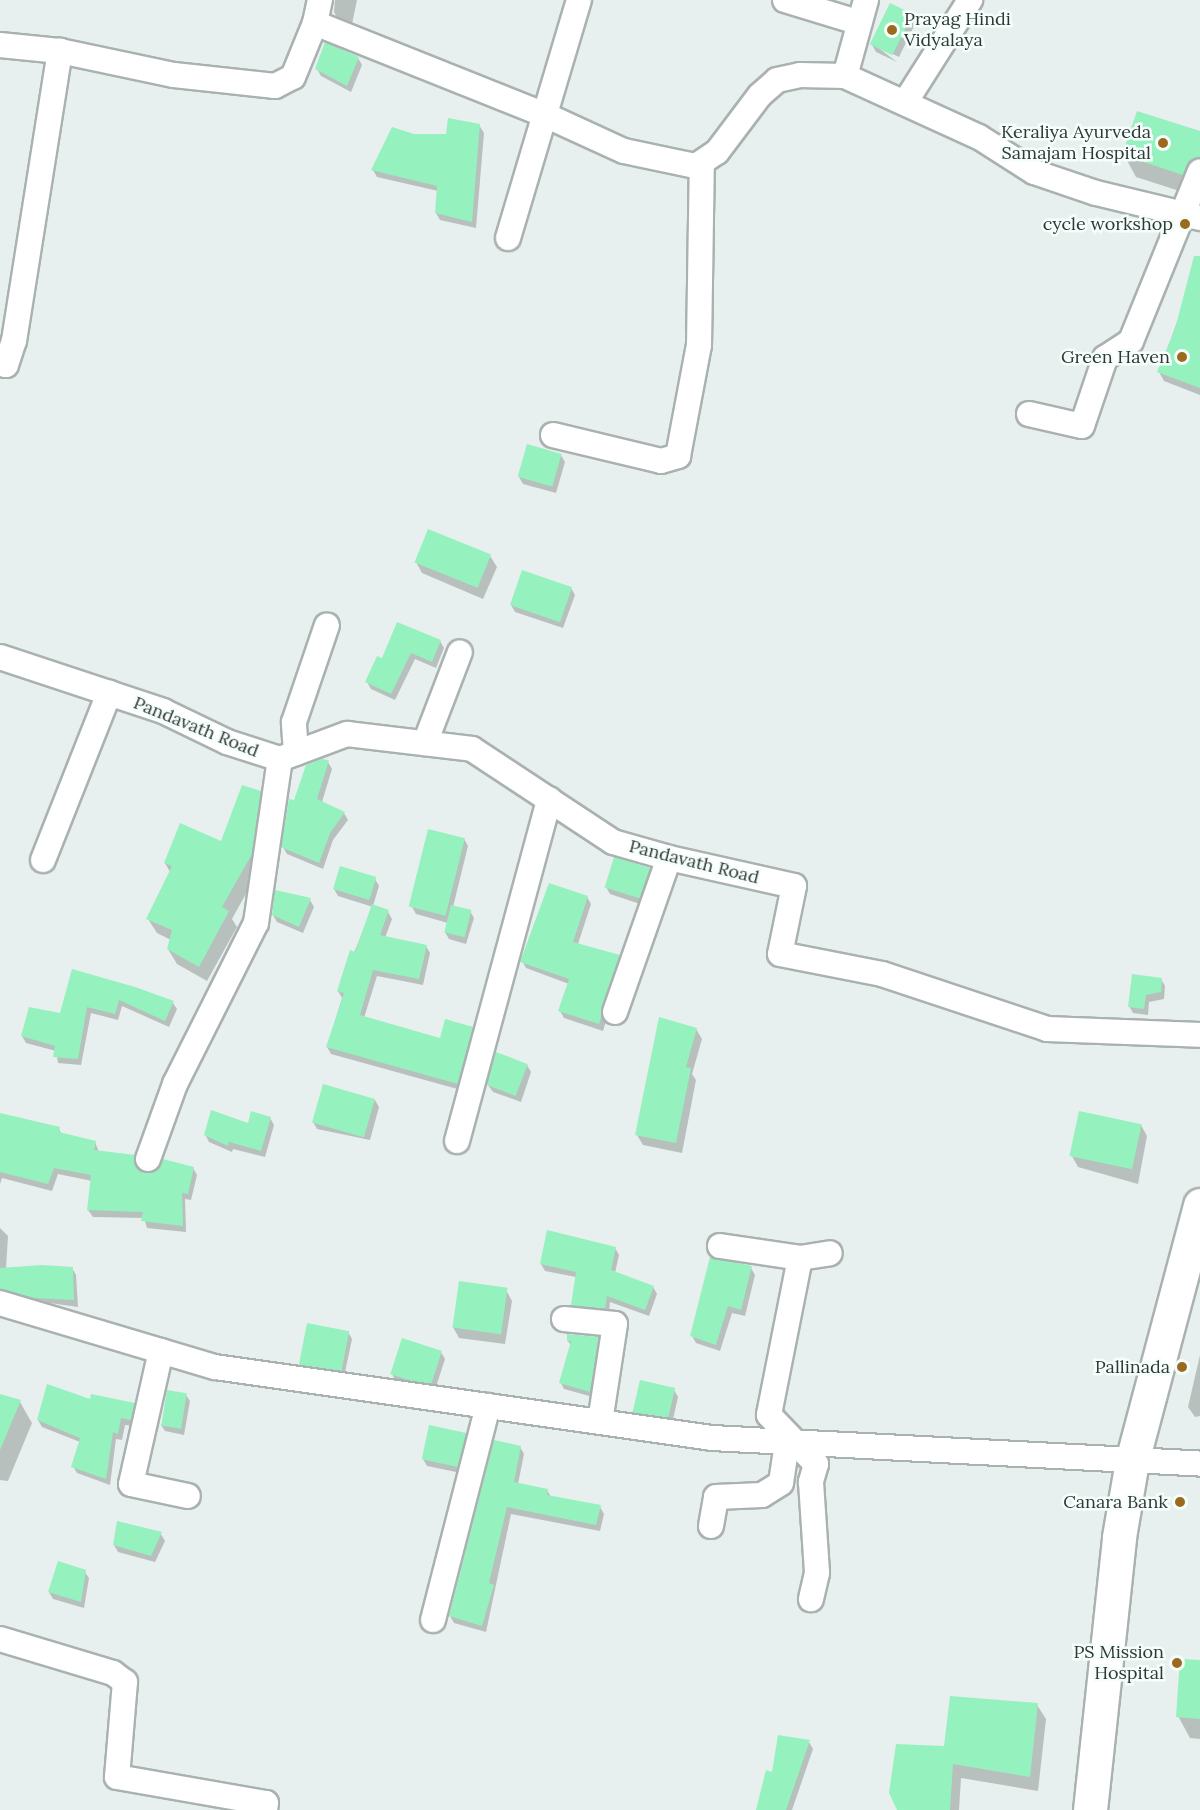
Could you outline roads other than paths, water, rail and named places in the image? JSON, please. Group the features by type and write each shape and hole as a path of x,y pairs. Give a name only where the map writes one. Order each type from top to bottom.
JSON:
{"highway":[{"path":"1090,1810 1096,1784 1119,1537 1132,1461 1200,1205"}],"street":[{"path":"508,238 543,114 579,0"},
{"path":"784,0 860,23"},
{"path":"845,76 866,0"},
{"path":"906,101 970,0"},
{"path":"0,45 60,51 174,75 275,86 292,76 317,12 624,151 696,166 717,152 760,95 777,80 800,75 845,76 906,101 979,137 1034,172 1096,193 1190,215"},
{"path":"0,364 6,365 14,341 60,51"},
{"path":"553,435 661,460 678,456 699,345 702,164"},
{"path":"1029,414 1082,426 1105,358 1131,341 1190,215 1200,171"},
{"path":"148,1159 175,1084 256,923 294,722 327,625"},
{"path":"425,743 460,652"},
{"name":"Pandavath Road","path":"0,657 163,711 227,742 288,756 347,734 472,749 613,842 669,858 794,886 780,954 882,974 1047,1029 1200,1035"},
{"path":"43,860 108,693"},
{"path":"457,1141 549,799"},
{"path":"615,1012 669,858"},
{"path":"720,1246 800,1258 830,1253"},
{"path":"800,1258 769,1414 792,1443 816,1464 811,1482 817,1573 811,1599"},
{"path":"0,1302 215,1367 712,1438 1200,1464"},
{"path":"564,1319 615,1324 600,1422"},
{"path":"160,1351 131,1484 188,1496"},
{"path":"433,1620 488,1406"},
{"path":"711,1526 716,1497 762,1495 781,1483 792,1443"},
{"path":"0,1639 113,1673 124,1682 117,1777 266,1803 265,1810"}],"place":[{"name":"Prayag Hindi Vidyalaya","path":"892,30"},
{"name":"Keraliya Ayurveda Samajam Hospital","path":"1163,143"},
{"name":"cycle workshop","path":"1185,224"},
{"name":"Green Haven","path":"1182,357"},
{"name":"Pallinada","path":"1182,1367"},
{"name":"Canara Bank","path":"1180,1502"},
{"name":"PS Mission Hospital","path":"1177,1663"}]}
